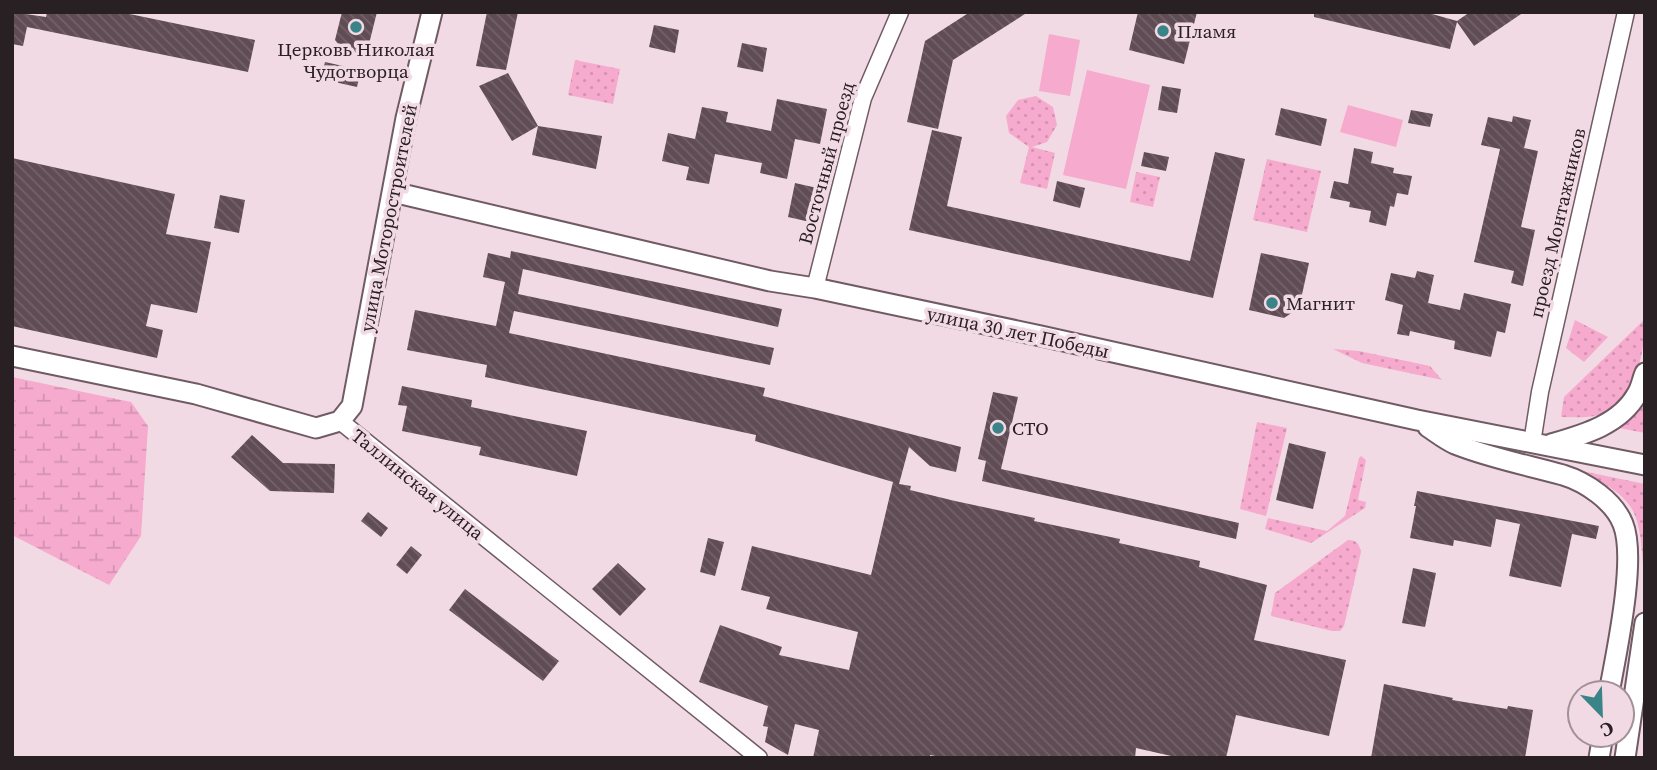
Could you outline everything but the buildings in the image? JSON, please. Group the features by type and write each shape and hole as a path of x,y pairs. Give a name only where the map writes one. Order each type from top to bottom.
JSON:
{"street":[{"name":"улица Моторостроителей","path":"340,421 352,406 408,106 432,12"},
{"name":"Восточный проезд","path":"815,288 863,98 900,12"},
{"name":"проезд Монтажников","path":"1539,444 1540,392 1626,12"},
{"name":"улица 30 лет Победы","path":"393,192 770,281 815,288 1417,420 1645,465"},
{"name":"Таллинская улица","path":"12,356 196,394 316,428 340,421 759,758"},
{"path":"1539,444 1589,433 1623,412 1637,394 1645,373"},
{"path":"1417,420 1454,443 1567,476 1601,495 1623,525 1626,539 1626,586 1611,679"},
{"path":"1625,758 1645,623"}],"green space":[{"path":"1049,34 1080,40 1070,96 1039,91"},
{"path":"575,60 620,69 613,104 568,95"},
{"path":"1087,70 1150,85 1126,189 1063,175"},
{"path":"1036,96 1053,107 1057,125 1047,142 1032,147 1055,153 1047,189 1020,183 1029,147 1009,133 1006,116 1018,100"},
{"path":"1348,105 1403,120 1396,147 1340,132"},
{"path":"1267,159 1321,171 1307,232 1253,220"},
{"path":"1136,172 1160,177 1153,207 1130,202"},
{"path":"1645,319 1640,363 1620,402 1609,411 1595,416 1561,417 1564,397"},
{"path":"1575,320 1608,337 1584,362 1566,348"},
{"path":"1333,349 1359,351 1430,366 1442,380 1362,363"},
{"path":"12,377 131,402 148,426 141,536 109,585 12,535"},
{"path":"1645,399 1645,433 1619,428 1633,416"},
{"path":"1257,422 1287,428 1266,516 1240,509"},
{"path":"1361,456 1366,460 1358,500 1366,502 1365,508 1311,543 1265,529 1268,518 1327,531 1345,516"},
{"path":"1582,471 1645,484 1645,564 1639,529 1630,506 1623,497"},
{"path":"1348,540 1357,543 1361,552 1344,626 1340,631 1271,616 1275,593"}],"place":[{"name":"Церковь Николая Чудотворца","path":"356,27"},
{"name":"Пламя","path":"1163,31"},
{"name":"Магнит","path":"1272,303"},
{"name":"СТО","path":"998,428"}]}
